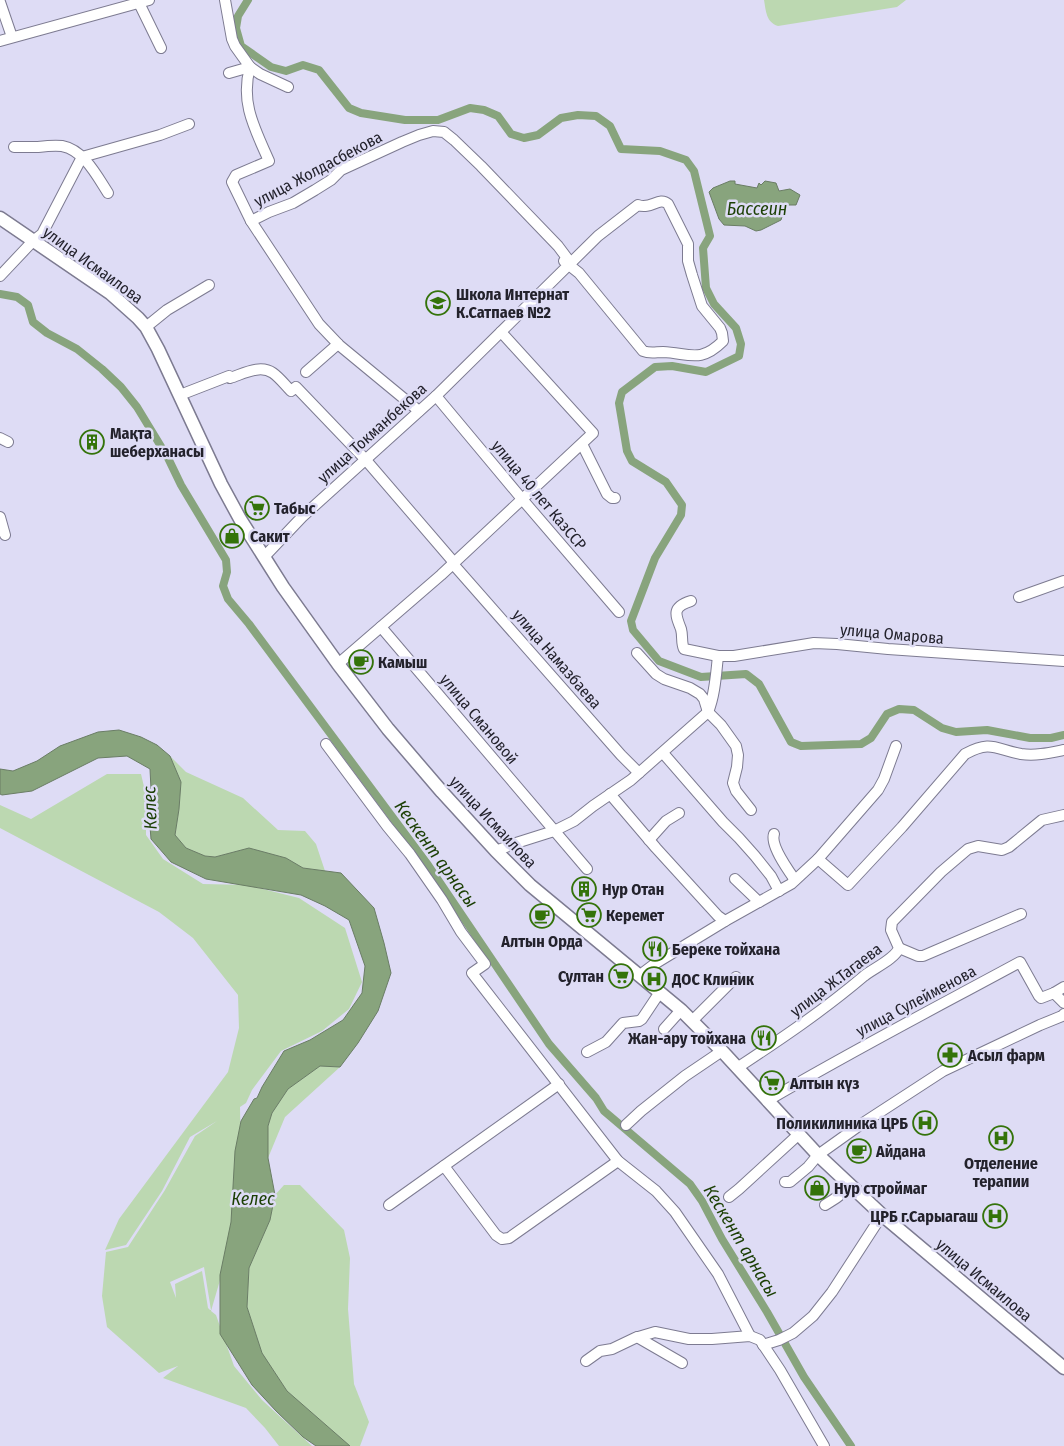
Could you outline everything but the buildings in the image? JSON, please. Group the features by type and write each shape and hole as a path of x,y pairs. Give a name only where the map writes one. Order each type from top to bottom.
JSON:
{"main road":[{"name":"улица Исмаилова","path":"0,218 110,293 146,327 221,484 240,519 283,587 338,664 388,729 496,851 530,885 681,1010 722,1051 818,1156 882,1215 1064,1368"}],"street":[{"path":"225,0 232,39 250,67 260,74 288,87"},
{"path":"0,41 144,1 161,48"},
{"path":"0,2 12,37"},
{"path":"229,73 250,67"},
{"name":"улица Жолдасбекова","path":"250,67 246,80 248,110 268,161 236,175 232,182 251,222 318,324 338,344 419,411"},
{"path":"0,276 42,234 82,157 190,124"},
{"name":"улица Токманбекова","path":"426,133 434,131 444,132 454,140 558,246 567,258 566,263"},
{"name":"улица Жолдасбекова","path":"251,222 269,212 293,203 331,180 341,170 390,147 426,133"},
{"path":"14,147 62,146 75,152 88,164 108,193"},
{"name":"улица Токманбекова","path":"264,557 302,517 436,396 501,332 566,263 638,205 645,207 661,201 668,204 688,244 688,262 702,306 720,328 723,341 718,346 701,355 689,356 663,352 647,353 643,351 579,273 566,263"},
{"path":"146,327 167,310 209,285"},
{"path":"338,664 453,564 593,433 501,332"},
{"path":"306,372 338,344"},
{"name":"улица Намазбаева","path":"180,395 229,376 230,378 255,369 273,373 291,391 296,387 365,459 451,559 453,564 639,773"},
{"name":"улица 40 лет КазССР","path":"436,396 619,612"},
{"path":"582,444 607,494 615,498"},
{"path":"0,517 5,535"},
{"path":"1019,597 1064,582"},
{"name":"улица Омарова","path":"691,602 681,605 676,614 676,620 681,628 682,645 684,649 718,656 734,656 814,643 1064,662"},
{"name":"улица Смановой","path":"381,627 586,869"},
{"path":"637,653 656,674 664,679 690,688 704,699 708,712 721,725 736,746 738,755 734,783 736,791 751,810"},
{"path":"496,851 554,831 574,820 632,780 708,712 716,676 718,656"},
{"path":"326,744 410,854 442,900 461,932 485,964 472,972 618,1161 656,1191 675,1212 718,1274 750,1336"},
{"path":"640,975 656,963 795,880 818,858 878,790 884,780 896,746"},
{"path":"818,858 848,884 902,827 964,754 974,749 990,746 1022,754 1040,755 1064,750"},
{"path":"662,753 755,856 779,891"},
{"path":"610,794 649,840 718,916 725,921"},
{"path":"649,840 666,822 679,813"},
{"name":"улица Ж.Тагаева","path":"737,1068 810,1019 896,954 899,948 891,930 892,922 941,872 968,849 978,846 1002,850 1009,847 1042,820 1064,815"},
{"path":"774,834 772,839 775,847 795,880"},
{"path":"735,879 759,902"},
{"path":"899,948 918,956 928,955 1021,914"},
{"name":"улица Сулейменова","path":"767,1101 820,1070 1020,962 1041,998 1054,993"},
{"path":"692,1021 736,977"},
{"path":"1064,986 1054,993 1064,1003"},
{"path":"587,1052 606,1042 624,1023 642,1019 660,992"},
{"path":"664,1029 681,1010"},
{"path":"785,1182 790,1182 818,1156 860,1125 943,1071 1023,1038 1063,1016"},
{"path":"626,1125 685,1076 722,1051"},
{"path":"389,1205 559,1084"},
{"path":"729,1196 798,1135"},
{"path":"444,1166 496,1235 504,1239 509,1238 618,1161"},
{"path":"825,1205 850,1185"},
{"path":"763,1345 792,1334 813,1316 832,1292 882,1215"},
{"path":"586,1361 600,1352 655,1332 688,1339 750,1336 760,1340 824,1446"},
{"path":"637,1337 682,1363"}],"shaded area":[{"path":"764,0 906,0 897,7 778,26 769,19"},
{"path":"170,756 186,772 243,798 278,830 305,831 316,844 325,871 303,868 286,858 249,848 215,857 205,856 186,848 175,835 181,782"},
{"path":"107,774 141,774 146,795 146,835 163,859 203,884 247,885 299,898 345,928 362,982 349,1009 322,1031 281,1051 252,1090 246,1103 240,1107 242,1205 211,1311 216,1315 234,1366 262,1400 312,1446 279,1446 246,1408 163,1378 178,1366 159,1373 107,1327 102,1296 106,1252 128,1247 165,1190 195,1136 217,1121 190,1137 162,1191 126,1245 105,1250 119,1219 228,1072 239,1028 238,995 193,938 159,912 0,828 0,805 31,819","holes":["204,1267 211,1310 208,1308 202,1271 175,1284 176,1298 170,1282"]},
{"path":"320,1066 340,1067 285,1117 268,1158 268,1126 272,1113 288,1089"},
{"path":"284,1185 300,1185 344,1230 350,1258 348,1309 354,1384 369,1422 360,1446 350,1446 287,1391 262,1353 247,1307 249,1268 270,1220 275,1195"}],"water":[{"name":"Бассеин","path":"730,181 735,181 735,184 757,188 759,183 761,185 765,181 776,183 779,191 790,189 800,195 796,205 786,205 781,220 761,230 756,231 745,226 724,225 719,219 709,192 713,188"},
{"name":"Келес","path":"119,730 141,737 157,745 170,756 181,782 175,835 186,848 205,856 215,857 249,848 286,858 303,868 341,873 374,908 391,973 378,1011 340,1067 320,1066 288,1089 272,1113 268,1126 268,1158 275,1195 270,1220 249,1268 247,1307 262,1353 287,1391 350,1446 316,1446 303,1437 252,1385 220,1334 220,1275 231,1222 235,1151 241,1121 254,1099 257,1098 284,1051 310,1040 343,1020 362,993 365,966 349,920 325,906 301,895 206,879 171,862 151,839 149,814 150,769 127,756 98,758 32,791 0,794 0,769 13,771 37,761 60,746 98,732"}],"waterway":[{"path":"248,0 238,16 236,28 241,46 271,67 286,71 303,65 319,70 349,108 361,113 405,120 438,120 470,108 484,110 498,116 511,134 524,138 538,135 561,118 578,115 596,116 610,126 621,149 660,151 686,160 694,171 710,236 703,248 706,288 714,304 736,328 741,344 739,356 706,372 672,366 655,367 622,392 619,403 627,451 632,461 666,482 682,505 681,515 655,558 631,621 633,630 659,661 701,677 746,674 759,684 791,742 801,746 861,744 871,738 887,714 899,709 914,710 942,728 956,732 987,730 1030,738 1051,738 1064,735"},
{"name":"Кескент арнасы","path":"0,294 17,297 28,305 33,322 47,333 77,349 102,369 121,387 137,407 226,560 227,572 223,586 228,599 249,624 428,865 549,1044 596,1098 604,1111 690,1184 702,1201 722,1239 804,1377 851,1446"}],"place":[{"name":"Школа Интернат К.Сатпаев №2","path":"438,303"},
{"name":"Мақта шеберханасы","path":"92,442"},
{"name":"Табыс","path":"257,508"},
{"name":"Сакит","path":"232,536"},
{"name":"Камыш","path":"361,662"},
{"name":"Нур Отан","path":"584,889"},
{"name":"Керемет","path":"589,915"},
{"name":"Алтын Орда","path":"542,916"},
{"name":"Береке тойхана","path":"655,949"},
{"name":"Султан","path":"621,976"},
{"name":"ДОС Клиник","path":"654,979"},
{"name":"Жан-ару тойхана","path":"764,1038"},
{"name":"Асыл фарм","path":"950,1055"},
{"name":"Алтын күз","path":"772,1083"},
{"name":"Поликилиника ЦРБ","path":"925,1123"},
{"name":"Отделение терапии","path":"1001,1138"},
{"name":"Айдана","path":"859,1151"},
{"name":"Нур строймаг","path":"817,1188"},
{"name":"ЦРБ г.Сарыагаш","path":"995,1216"}]}
